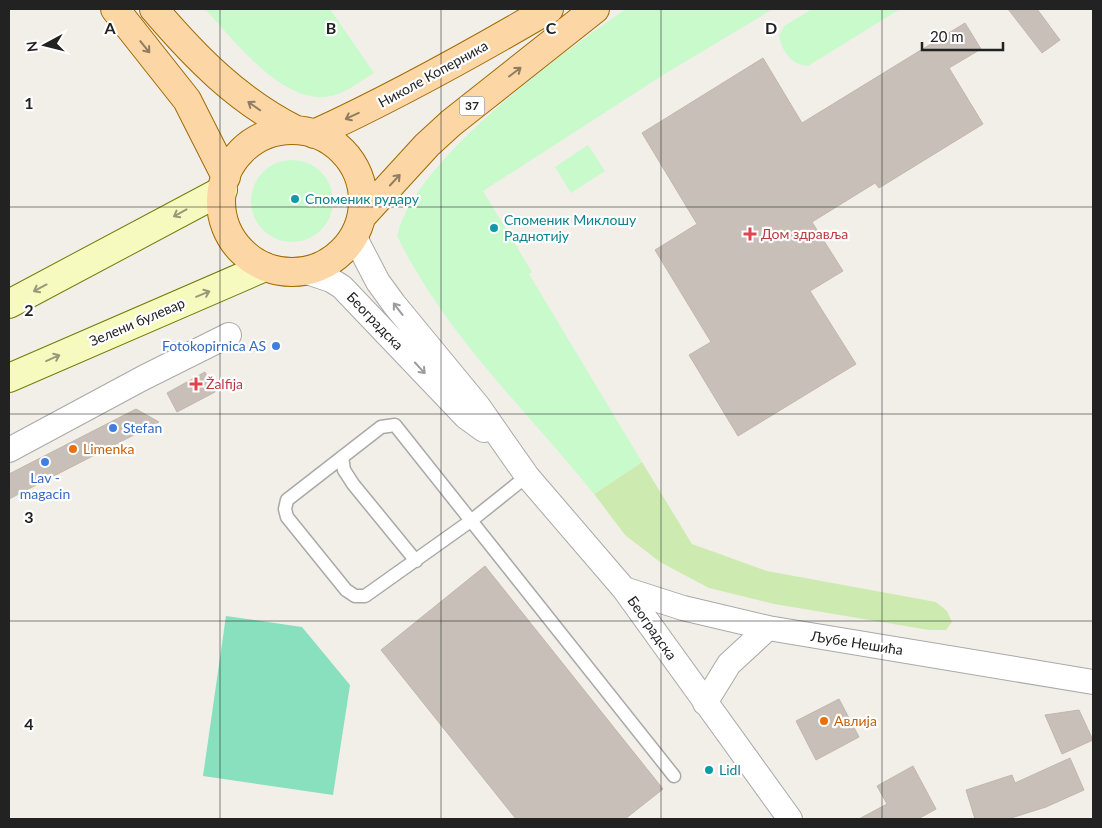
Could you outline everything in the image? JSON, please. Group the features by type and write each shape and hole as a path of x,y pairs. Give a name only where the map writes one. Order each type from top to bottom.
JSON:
{"main road":[{"name":"37","path":"115,9 187,100 225,183 223,213 231,236 245,254 266,267 284,272 304,271 333,259 342,252 358,226 427,145 595,9"},
{"path":"154,9 218,78 263,113 335,144 351,161 360,182 358,226"},
{"name":"Николе Коперника","path":"305,132 382,102 444,70 548,9"},
{"path":"225,183 235,160 258,140 276,132 305,132"}],"street":[{"path":"9,304 225,183"},
{"name":"Београдска","path":"358,226 378,282 478,406 503,444 528,476 624,589 790,819"},
{"name":"Зелени булевар","path":"9,378 266,267"},
{"name":"Београдска","path":"304,271 331,280 342,287 466,417 503,444"},
{"path":"9,450 143,378 229,335"},
{"name":"Љубе Нешића","path":"624,589 683,608 768,628 1093,682"},
{"path":"705,703 729,664 768,628"}],"lane":[{"path":"528,476 472,520 375,591 365,596 355,596 346,590 287,517 285,509 287,500 381,427 395,425 472,520 674,776"},
{"path":"342,457 344,470 353,484 416,561"}],"green space":[{"path":"205,9 330,9 374,73 345,91 332,96 308,96 274,79 258,66"},
{"path":"626,9 773,9 663,75 483,191 532,272 529,274 642,462 594,494 462,339 416,272 397,236 409,206 431,175 460,142 530,80"},
{"path":"812,9 900,9 808,66 796,63 788,56 779,36 784,26"},
{"path":"588,145 605,171 571,193 555,167"},
{"path":"292,160 308,164 321,172 329,185 333,201 329,217 321,230 308,238 292,242 276,238 263,230 255,217 251,201 255,185 263,172 276,164"},
{"path":"642,462 692,544 767,571 936,602 947,611 952,622 946,630 929,630 774,604 709,588 660,562 625,535 594,494"},
{"path":"226,616 302,627 350,685 333,795 203,776"}],"building":[{"path":"1008,9 1037,9 1060,40 1042,53"},
{"name":"Дом здравља","path":"965,23 981,49 949,68 983,124 879,188 875,183 812,222 843,271 810,291 856,364 738,436 689,355 711,342 655,250 697,224 642,133 763,58 802,123"},
{"path":"205,372 215,392 177,412 167,393"},
{"path":"136,409 159,422 9,499 9,474"},
{"path":"485,566 663,789 625,819 516,819 381,650"},
{"path":"839,699 859,737 816,760 796,721"},
{"path":"1079,710 1093,740 1062,754 1045,715"},
{"path":"1070,758 1084,790 1046,807 1008,819 975,819 966,790 1012,775 1015,783"},
{"path":"913,766 936,809 918,819 859,819 887,804 877,786"}],"place":[{"name":"Споменик рудару","path":"295,199"},
{"name":"Споменик Миклошу Раднотију","path":"494,228"},
{"name":"Дом здравља","path":"750,234"},
{"name":"Fotokopirnica AS","path":"276,346"},
{"name":"Žalfija","path":"196,384"},
{"name":"Stefan","path":"113,428"},
{"name":"Limenka","path":"73,449"},
{"name":"Lav - magacin","path":"45,462"},
{"name":"Авлија","path":"824,721"},
{"name":"Lidl","path":"709,770"}]}
